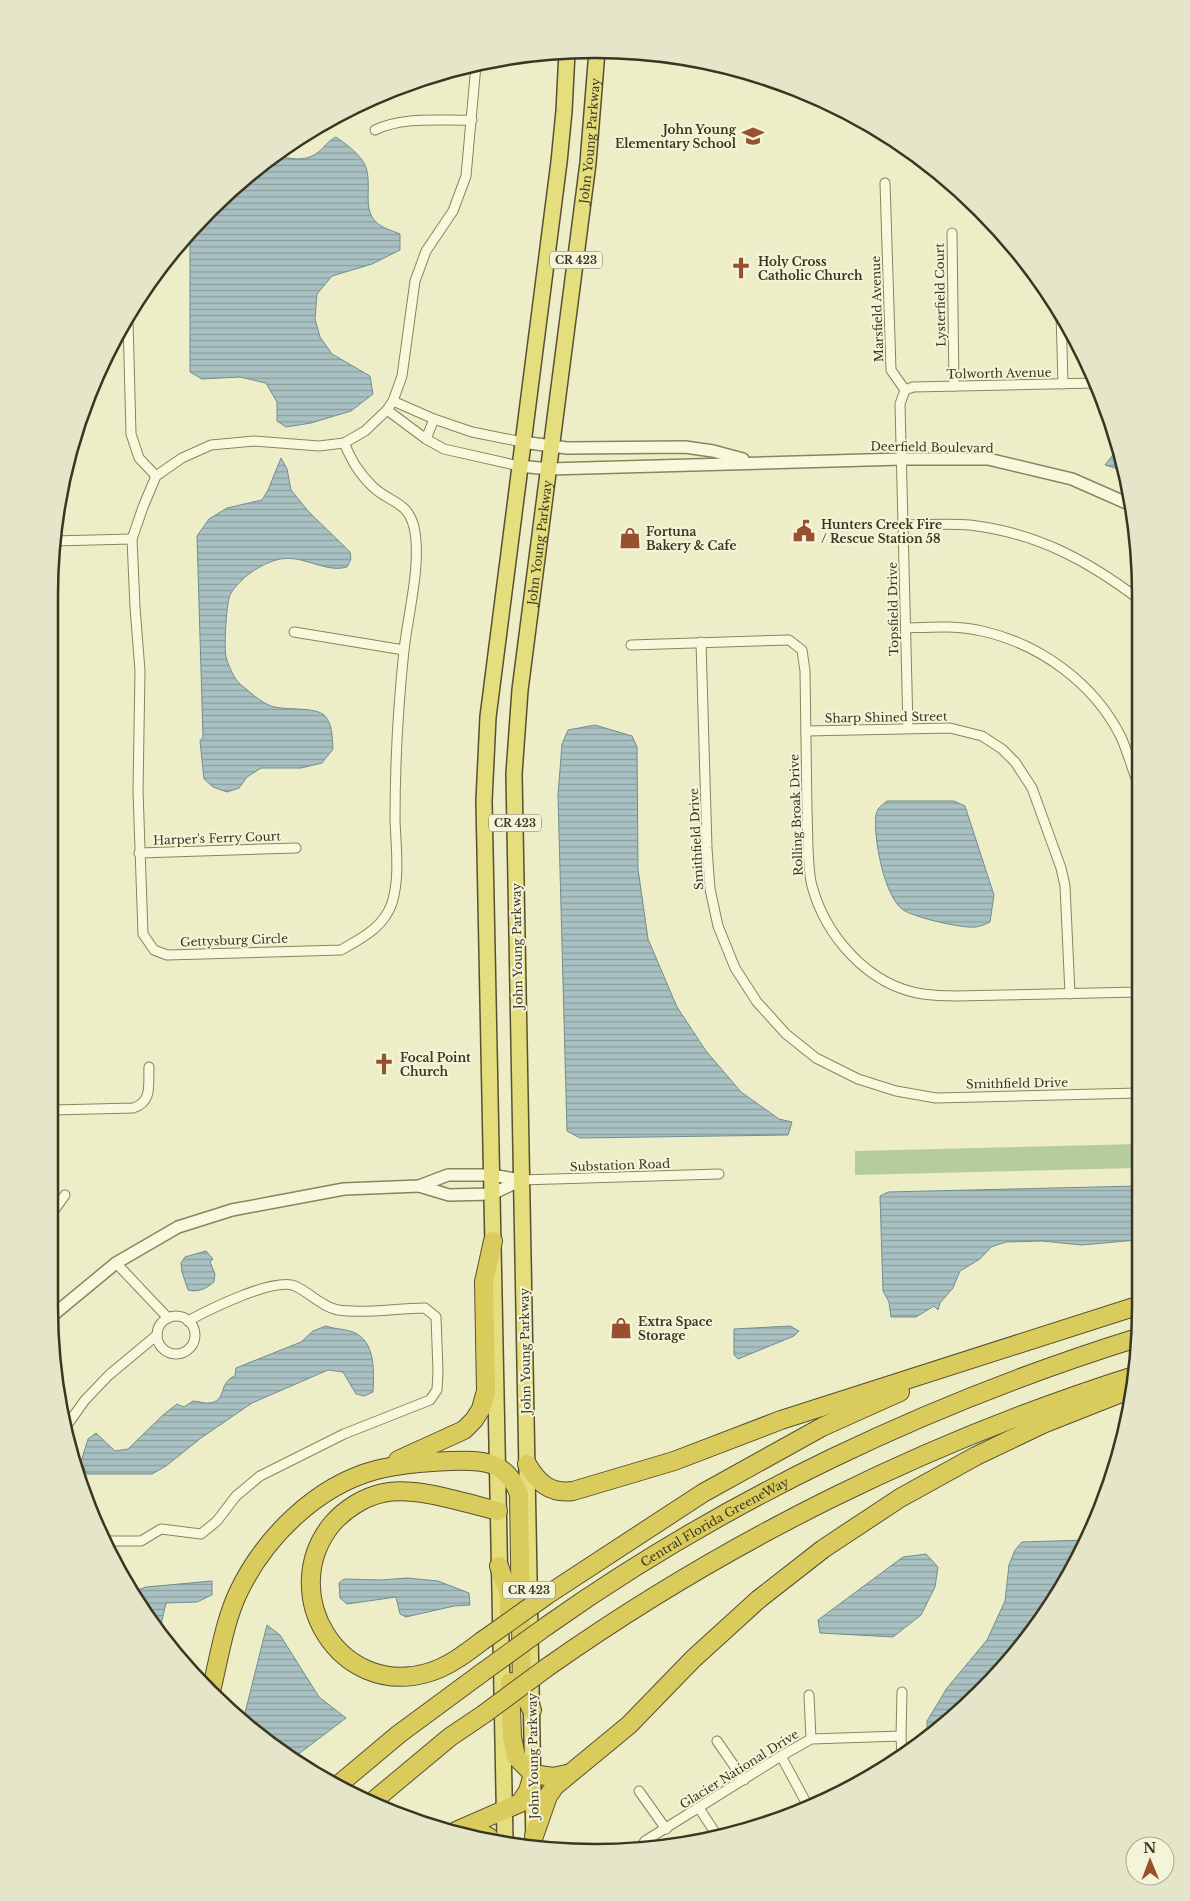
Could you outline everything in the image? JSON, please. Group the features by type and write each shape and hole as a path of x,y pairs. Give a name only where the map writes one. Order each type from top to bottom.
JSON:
{"highway":[{"name":"John Young Parkway","path":"534,1840 514,774 520,690 588,163 596,58"},
{"name":"CR 423","path":"505,1836 484,801 488,717 559,162 568,59"},
{"path":"213,1684 228,1624 238,1594 247,1576 267,1547 292,1519 310,1504 348,1481 464,1430 481,1409 486,1391 484,1282 493,1241"},
{"path":"527,1464 532,1473 547,1488 562,1492 573,1491 674,1461 781,1420 1132,1308"},
{"name":"Central Florida GreeneWay","path":"344,1781 400,1734 548,1625 609,1584 697,1530 829,1460 907,1424 1070,1360 1131,1340"},
{"path":"498,1510 411,1491 396,1491 368,1497 337,1518 318,1546 311,1572 311,1596 314,1612 330,1641 344,1656 359,1666 376,1673 392,1676 410,1676 426,1673 456,1660 547,1595 703,1493 822,1427 970,1360"},
{"path":"377,1798 443,1743 592,1636 683,1579 753,1539 878,1476 987,1429 1128,1378"},
{"path":"534,1840 548,1796 567,1774 629,1726 693,1659 759,1599 823,1549 900,1498 976,1456 1043,1424 1125,1391"},
{"path":"375,1470 423,1462 486,1461 497,1465 514,1483 519,1494 522,1690 532,1710"},
{"path":"499,1566 509,1596 513,1749 516,1757 533,1774 553,1777 567,1774"},
{"path":"466,1827 520,1803 528,1791 533,1774"}],"street":[{"path":"128,329 131,434 139,458 156,476 182,458 212,445 254,441 319,446 344,443 365,431 387,410 393,401 402,376 415,282 426,251 453,211 466,176 476,71"},
{"path":"375,130 388,124 401,122 472,120"},
{"name":"Marsfield Avenue","path":"886,183 891,370 906,390"},
{"name":"Lysterfield Court","path":"952,233 954,386"},
{"path":"1061,329 1063,384"},
{"name":"Tolworth Avenue","path":"906,390 914,387 1089,383"},
{"path":"901,459 900,404 906,390"},
{"path":"393,401 434,419 472,432 522,442"},
{"path":"387,410 426,439 444,449 519,466"},
{"path":"426,439 434,419"},
{"name":"Deerfield Boulevard","path":"522,442 568,448 685,447 713,451 755,462"},
{"name":"Gettysburg Circle","path":"156,476 132,539 140,671 139,853 143,934 154,950 167,955 341,950 364,937 382,922 391,903 396,882 396,760 404,650 417,549 413,525 407,510 374,488 354,467 344,443"},
{"name":"Deerfield Boulevard","path":"519,466 549,468 901,459 988,459 1072,479 1124,502"},
{"name":"Topsfield Drive","path":"901,459 908,728"},
{"path":"904,525 969,525 1038,541 1082,560 1132,594"},
{"path":"61,541 132,539"},
{"path":"906,628 945,626 981,630 1030,647 1056,663 1076,678 1094,697 1111,720 1121,737 1132,768"},
{"path":"294,632 404,650"},
{"name":"Rolling Broak Drive","path":"631,645 789,640 802,650 805,671 808,830 812,884 819,906 833,933 848,952 874,974 896,986 922,994 959,996 1132,992"},
{"name":"Smithfield Drive","path":"701,642 707,848 710,889 718,926 735,968 757,1002 786,1034 816,1058 858,1079 896,1091 936,1098 1132,1093"},
{"name":"Sharp Shined Street","path":"806,731 950,728 982,736 1002,749 1015,762 1032,788 1061,868 1065,886 1070,994"},
{"name":"Harper's Ferry Court","path":"139,853 296,848"},
{"path":"58,1110 133,1108 141,1106 148,1094 149,1067"},
{"name":"Substation Road","path":"521,1180 719,1174"},
{"path":"58,1312 116,1263 178,1227 232,1210 344,1189 418,1186 448,1175 491,1175 521,1180"},
{"path":"418,1186 449,1195 492,1194 521,1180"},
{"path":"58,1206 65,1195"},
{"path":"116,1263 168,1318"},
{"path":"112,1541 141,1541 161,1529 201,1534 217,1521 236,1496 260,1476 344,1434 430,1400 437,1390 436,1317 425,1308 335,1310 293,1285 266,1287 209,1309 188,1321"},
{"path":"178,1316 192,1325 195,1338 189,1349 184,1352 172,1354 166,1352 161,1347 157,1336 160,1325 168,1318 178,1316"},
{"path":"70,1421 85,1400 109,1375 157,1336"},
{"path":"902,1692 902,1747"},
{"path":"809,1695 812,1739"},
{"name":"Glacier National Drive","path":"646,1841 781,1756 812,1739 901,1736"},
{"path":"717,1741 744,1780"},
{"path":"781,1756 805,1801"},
{"path":"639,1791 666,1829"},
{"path":"699,1808 713,1830"}],"green space":[{"path":"1132,1144 1132,1168 855,1175 855,1151"}],"water":[{"path":"336,137 355,152 364,163 368,178 369,209 376,222 400,234 400,250 372,264 332,276 317,294 315,319 320,337 332,354 370,376 373,394 351,411 311,423 286,427 277,421 277,402 266,383 240,377 202,379 190,372 190,242 241,191 284,157 294,159 310,157 321,150 329,141"},
{"path":"1113,454 1117,469 1105,465"},
{"path":"281,458 287,469 291,490 308,511 350,552 351,559 347,567 329,568 302,560 283,559 267,563 249,574 239,583 229,597 225,644 226,657 238,682 263,702 271,706 315,711 325,716 331,727 333,749 322,763 301,768 261,768 247,777 239,788 227,792 213,787 204,779 200,741 203,737 197,536 209,519 227,508 262,500"},
{"path":"595,725 632,736 637,747 638,869 648,939 677,1007 706,1051 741,1092 779,1119 792,1122 788,1135 580,1138 567,1131 558,795 562,744 568,730"},
{"path":"887,801 954,801 965,806 994,895 990,922 970,927 926,919 907,912 896,902 885,879 876,837 877,813 880,807"},
{"path":"1132,1186 1132,1240 1082,1245 1042,1241 1006,1242 991,1247 980,1259 960,1271 953,1288 940,1303 938,1310 934,1306 916,1317 891,1317 889,1302 883,1291 880,1196 888,1192"},
{"path":"206,1251 213,1259 210,1262 215,1274 214,1282 202,1289 188,1290 181,1263 185,1257"},
{"path":"326,1326 353,1332 361,1336 366,1342 372,1358 373,1392 364,1396 356,1394 343,1372 328,1370 252,1403 201,1438 166,1466 152,1474 87,1474 81,1462 88,1439 96,1433 115,1451 128,1449 177,1404 184,1407 193,1401 215,1402 221,1396 226,1383 235,1376 236,1368 301,1342 313,1331"},
{"path":"790,1326 799,1331 794,1336 738,1359 734,1355 734,1329"},
{"path":"1079,1540 1042,1605 1021,1633 975,1686 927,1728 927,1721 947,1688 987,1640 1005,1601 1009,1565 1015,1550 1022,1542"},
{"path":"926,1554 938,1567 935,1587 921,1615 893,1637 820,1633 818,1620 903,1557"},
{"path":"407,1578 438,1581 469,1593 470,1605 454,1606 406,1617 400,1614 396,1597 347,1604 340,1598 339,1583 344,1579 381,1580"},
{"path":"212,1581 212,1595 197,1602 166,1603 161,1623 139,1590 146,1587"},
{"path":"267,1625 280,1635 319,1697 346,1718 298,1754 245,1713"}],"place":[{"name":"John Young Elementary School","path":"753,136"},
{"name":"Holy Cross Catholic Church","path":"741,268"},
{"name":"Hunters Creek Fire / Rescue Station 58","path":"804,531"},
{"name":"Fortuna Bakery & Cafe","path":"630,538"},
{"name":"Focal Point Church","path":"384,1064"},
{"name":"Extra Space Storage","path":"621,1328"}]}
